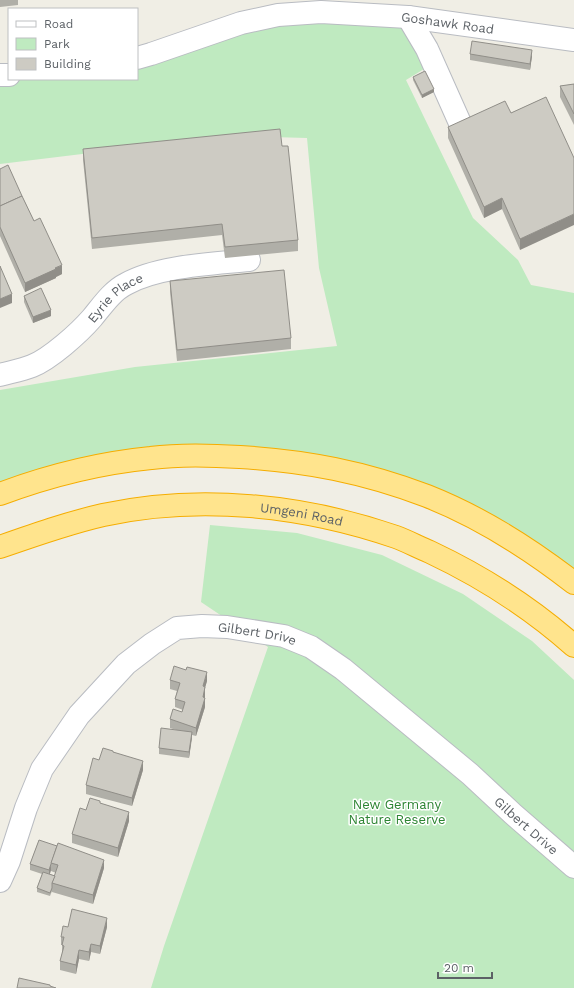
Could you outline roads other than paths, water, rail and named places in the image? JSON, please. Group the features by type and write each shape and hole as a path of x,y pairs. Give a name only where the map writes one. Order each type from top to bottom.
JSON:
{"highway":[{"path":"0,494 30,483 100,465 152,458 211,455 297,462 344,470 427,496 464,513 510,538 574,583"},
{"name":"Umgeni Road","path":"0,547 67,524 104,515 150,508 197,504 222,504 247,505 295,512 345,522 397,537 461,567 518,601 574,646"}],"street":[{"name":"Goshawk Road","path":"138,58 242,23 326,6 574,40"},
{"path":"408,17 427,49 460,123"},
{"name":"Eyrie Place","path":"0,375 33,366 55,352 91,320 111,295 125,284 144,276 181,268 249,260"},
{"name":"Gilbert Drive","path":"0,881 9,861 26,808 42,769 79,715 126,664 152,644 177,628 202,626 227,627 284,636 311,647 343,669 470,774 574,867"}],"park label":[{"name":"New Germany Nature Reserve","path":"397,812"}]}
